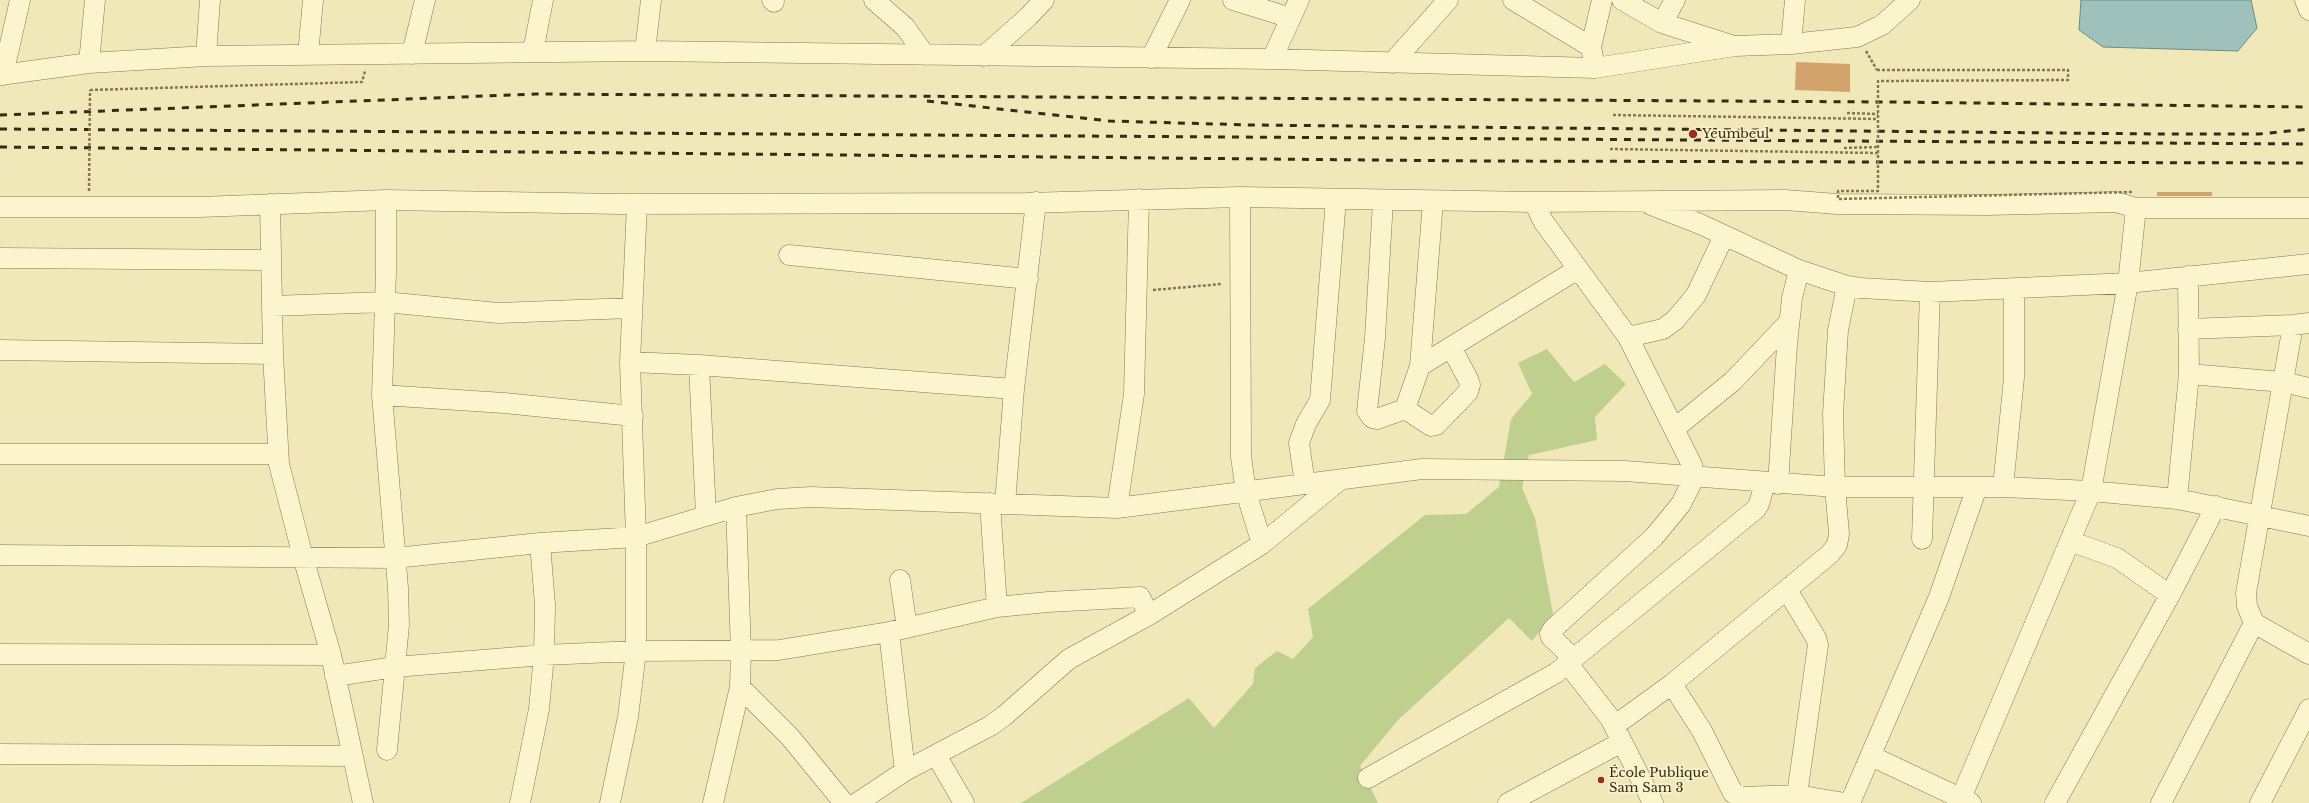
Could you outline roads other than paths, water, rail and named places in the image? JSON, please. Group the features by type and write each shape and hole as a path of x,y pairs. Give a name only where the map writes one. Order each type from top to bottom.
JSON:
{"street":[{"path":"20,0 2,75 89,64 206,56 645,51 1272,59 1595,68 1735,46 1791,44 1857,37 1882,25 1910,0"},
{"path":"89,64 95,0"},
{"path":"206,56 210,0"},
{"path":"308,55 313,0"},
{"path":"412,54 425,0"},
{"path":"533,52 543,0"},
{"path":"645,51 652,0"},
{"path":"874,0 906,26 925,55"},
{"path":"984,56 1028,17 1044,0"},
{"path":"1151,58 1180,0"},
{"path":"1233,0 1295,9 1272,59"},
{"path":"1392,63 1448,0"},
{"path":"1513,0 1591,47"},
{"path":"1595,68 1591,47 1602,0"},
{"path":"1622,0 1662,23 1735,46"},
{"path":"1662,23 1675,0"},
{"path":"1791,44 1795,0"},
{"path":"2305,0 2309,10"},
{"path":"1240,197 1241,457 1246,492 1262,544"},
{"path":"0,207 200,206 386,200 637,204 1036,202 1240,197 1382,201 1433,200 1534,202 1785,200 1837,204 1980,205 2116,202 2134,200 2309,208"},
{"path":"1117,508 1134,394 1139,199"},
{"path":"1305,484 1300,443 1306,424 1320,400 1336,199"},
{"path":"386,200 382,395 399,625 387,750"},
{"path":"1405,409 1420,366 1433,200"},
{"path":"1640,200 1799,270 1847,286 1930,292 2014,289 2128,283 2309,264"},
{"path":"1871,756 1964,801 2091,491 2128,283 2134,200"},
{"path":"1382,201 1375,338 1367,412 1372,418 1381,418 1405,409"},
{"path":"997,608 998,504 1028,279 1036,202"},
{"path":"1534,202 1543,220 1628,337 1692,465 1694,478 1681,504 1654,537 1553,629 1550,634 1571,662 1618,734 1653,803"},
{"path":"270,204 273,354 278,454 303,558 331,655 363,803"},
{"path":"610,803 628,717 636,651 636,537 630,362 631,308 635,278 637,204"},
{"path":"1628,337 1663,329 1675,320 1696,295 1724,236"},
{"path":"789,255 1028,279"},
{"path":"0,258 271,260"},
{"path":"1420,366 1578,269"},
{"path":"1368,778 1556,673 1756,509 1771,483 1789,322 1799,270"},
{"path":"2177,498 2189,374 2188,276"},
{"path":"1508,803 1618,734 1672,684 1830,554 1837,545 1839,534 1835,487 1833,414 1838,330 1847,286"},
{"path":"2003,487 2014,378 2014,289"},
{"path":"1922,539 1930,292"},
{"path":"272,306 385,302 498,313 631,308"},
{"path":"1674,429 1733,381 1789,322"},
{"path":"2188,329 2301,324 2283,382 2246,593 2247,606 2254,623 2309,654"},
{"path":"1405,409 1431,426 1436,425 1468,392 1470,385 1468,379 1451,347"},
{"path":"0,350 273,354"},
{"path":"630,362 699,365 1014,389"},
{"path":"699,365 706,516"},
{"path":"2189,374 2283,382 2309,388"},
{"path":"382,395 468,400 633,416"},
{"path":"0,454 278,454"},
{"path":"0,555 395,558 540,544 636,537 736,507 777,499 811,497 1117,508 1422,469 1625,471 1694,478 1835,487 2003,487 2091,491 2177,498 2216,506 2260,518 2309,526"},
{"path":"856,803 905,771 1004,716 1068,659 1149,615 1262,544 1340,480"},
{"path":"1850,803 1939,597 1977,487"},
{"path":"2055,803 2170,595 2216,506"},
{"path":"713,803 740,687 741,652 736,507"},
{"path":"2070,540 2117,558 2170,595"},
{"path":"520,803 539,709 544,655 545,605 540,544"},
{"path":"900,580 898,630 905,771"},
{"path":"1787,590 1816,638 1818,645 1797,795"},
{"path":"335,676 395,667 544,655 636,651 741,652 779,650 898,630 997,608 1048,602 1137,597 1143,599 1149,615"},
{"path":"2161,803 2254,623"},
{"path":"0,654 331,655"},
{"path":"1672,684 1702,731 1733,793 1742,797 1797,795 1845,803"},
{"path":"740,687 790,737 844,803"},
{"path":"2260,803 2309,708"},
{"path":"0,754 352,756"},
{"path":"936,755 964,803"}],"water":[{"path":"2081,0 2251,0 2257,28 2238,51 2103,47 2079,30"}],"railway":[{"path":"0,115 536,94 1889,102 2309,107"},
{"path":"927,101 1109,121 1251,125 2161,134 2259,134 2309,129"},
{"path":"0,129 2309,144"},
{"path":"0,147 1478,161 2309,163"}],"place":[{"name":"Yeumbeul","path":"1693,134"},
{"name":"École Publique Sam Sam 3","path":"1601,780"}]}
